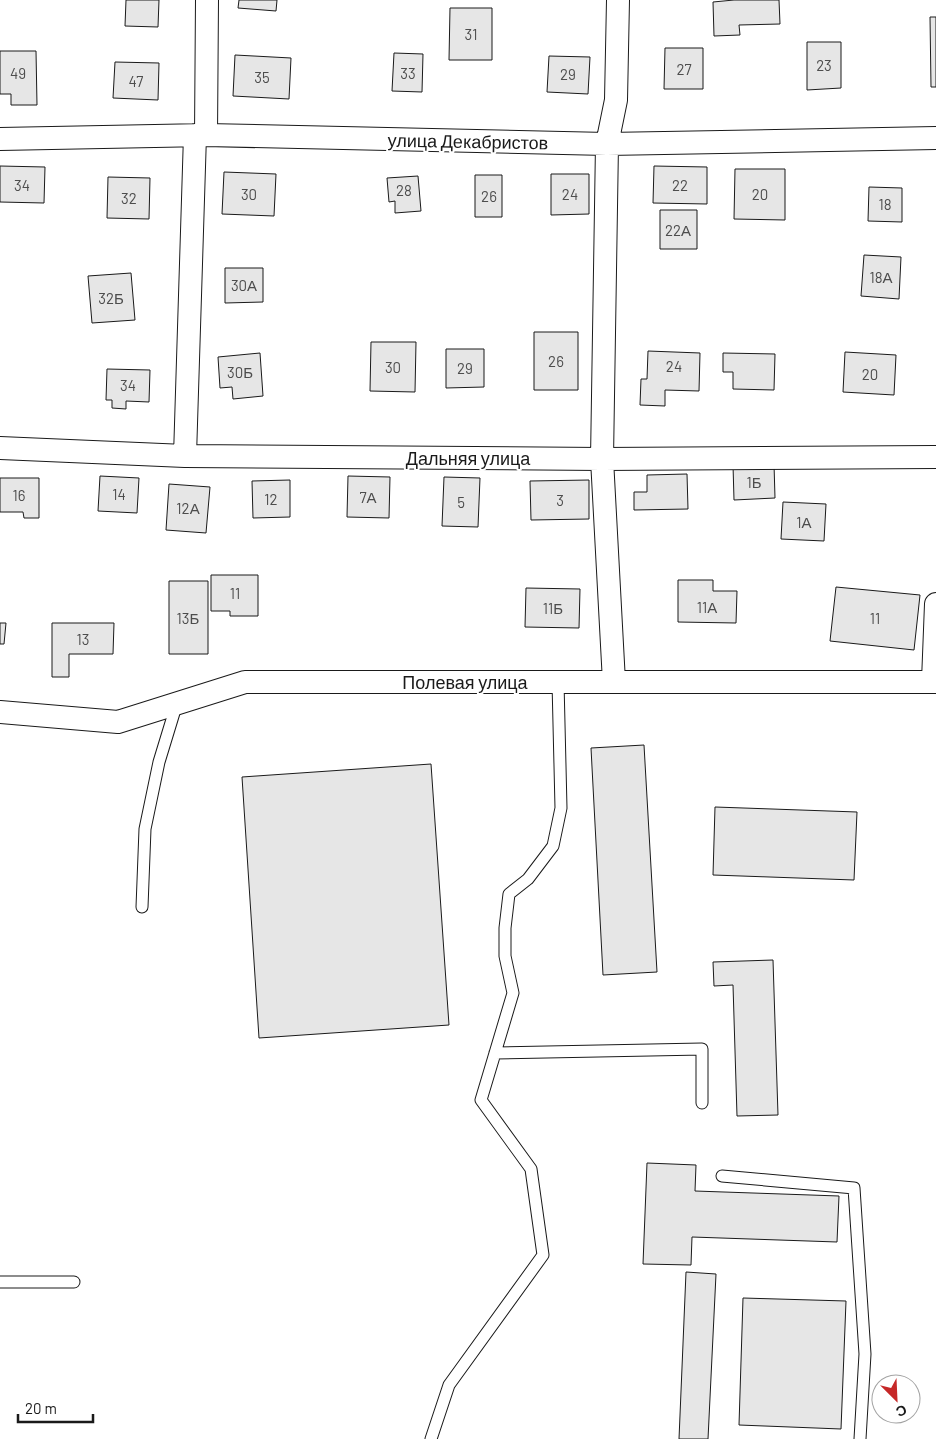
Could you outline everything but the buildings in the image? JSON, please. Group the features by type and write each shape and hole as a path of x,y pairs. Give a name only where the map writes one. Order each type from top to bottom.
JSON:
{"street":[{"path":"184,456 207,0"},
{"path":"614,682 602,459 607,144 616,100 618,0"},
{"name":"улица Декабристов","path":"0,139 200,135 607,144 936,138"},
{"name":"Дальняя улица","path":"0,448 184,456 602,459 936,457"},
{"path":"934,682 936,604"},
{"name":"Полевая улица","path":"0,712 118,722 244,682 934,682"}],"lane":[{"path":"430,1439 449,1385 543,1255 532,1169 481,1100 513,993 505,956 505,928 509,894 528,879 554,846 561,808 558,682"},
{"path":"142,906 145,829 159,762 177,703"},
{"path":"495,1053 702,1049 702,1103"},
{"path":"722,1176 854,1188 865,1354 860,1439"},
{"path":"0,1282 74,1282"}]}
